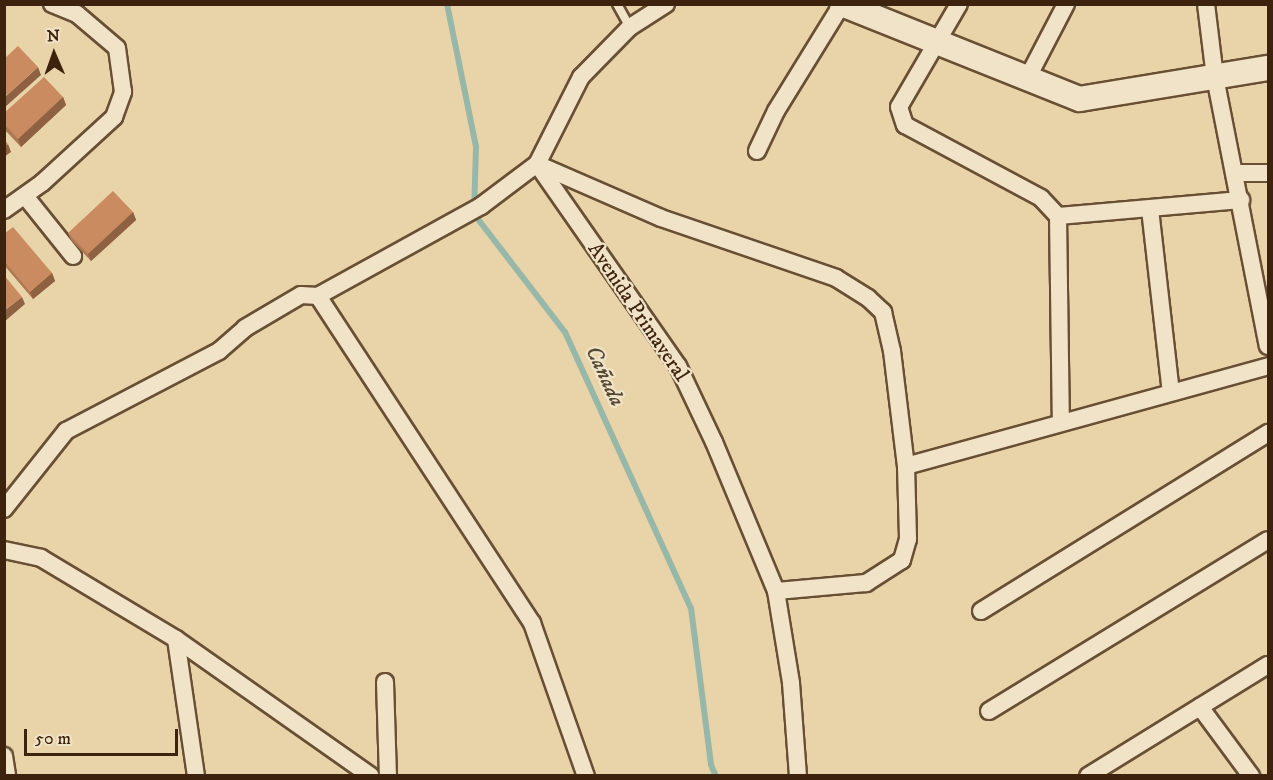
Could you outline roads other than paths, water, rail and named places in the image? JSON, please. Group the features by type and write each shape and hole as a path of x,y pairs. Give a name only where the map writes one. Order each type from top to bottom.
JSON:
{"street":[{"path":"4,210 25,196 114,117 123,92 117,48 77,14 52,4"},
{"path":"4,509 66,431 219,351 245,328 301,296 318,296 458,220 481,206 537,164 581,77 630,27 666,4"},
{"path":"757,151 776,111 842,4 1080,99 1269,68"},
{"path":"959,4 899,107 903,121 1041,198 1058,216 1061,422"},
{"path":"1027,79 1066,4"},
{"path":"1206,4 1215,77 1234,173 1263,284 1269,346"},
{"path":"537,164 661,218 836,278 868,298 883,312 892,351 906,466 908,539 902,560 866,583 776,591"},
{"name":"Avenida Primaveral","path":"537,164 678,366 776,591 791,683 798,776"},
{"path":"1234,173 1269,172"},
{"path":"25,196 73,256"},
{"path":"1058,216 1241,200"},
{"path":"1150,209 1172,392"},
{"path":"318,296 532,623 586,776"},
{"path":"906,466 1269,366"},
{"path":"981,611 1269,434"},
{"path":"989,711 1269,540"},
{"path":"4,550 41,558 176,639 371,776"},
{"path":"176,639 196,776"},
{"path":"1088,776 1269,665"},
{"path":"385,682 388,776"},
{"path":"1200,707 1251,776"},
{"path":"4,756 7,776"}],"lane":[{"path":"617,4 630,27"}],"waterway":[{"name":"Cañada","path":"447,4 476,147 474,214 565,332 691,608 711,765 716,776"}]}
